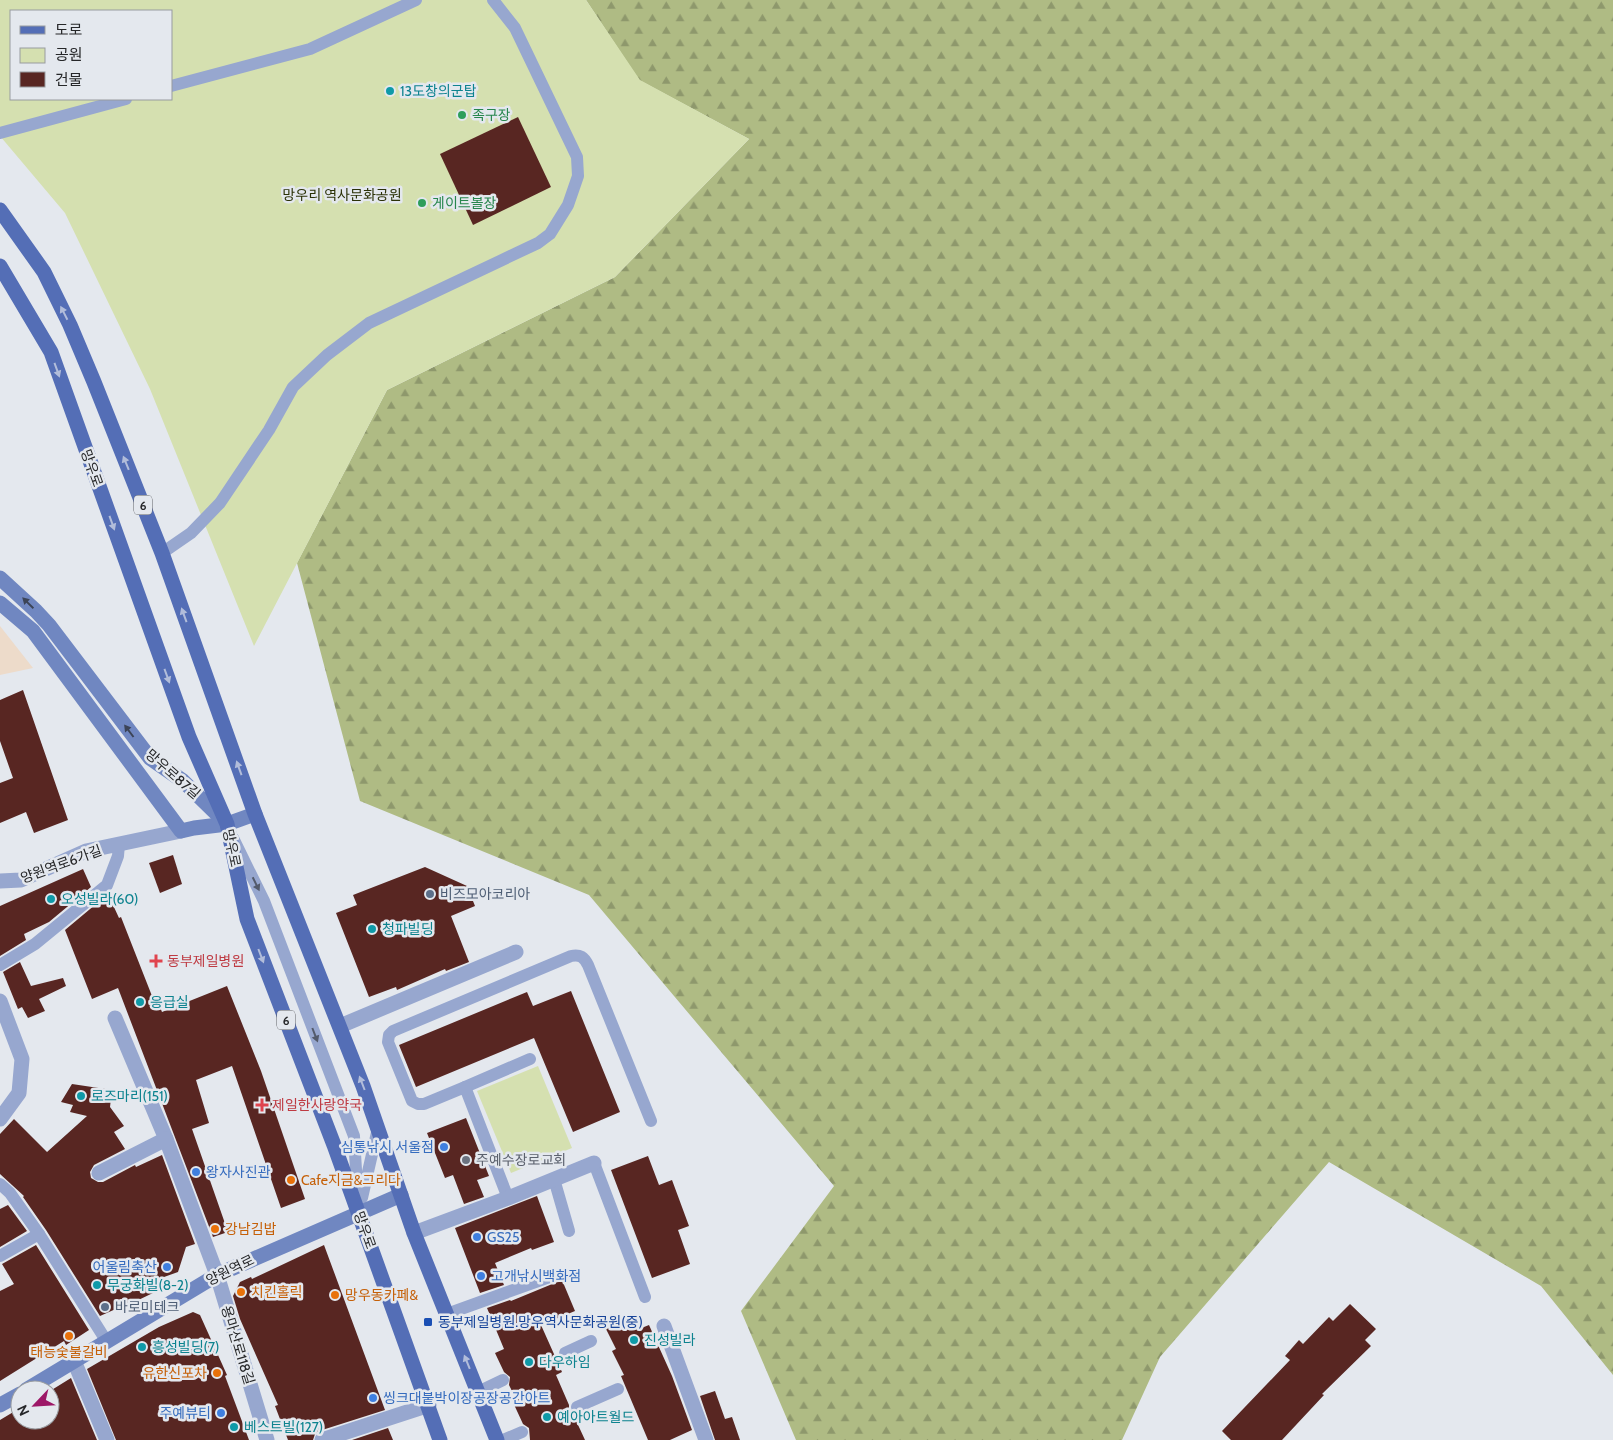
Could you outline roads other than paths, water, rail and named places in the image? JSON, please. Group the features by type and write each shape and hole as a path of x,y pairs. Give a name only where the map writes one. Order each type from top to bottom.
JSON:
{"main road":[{"name":"6","path":"0,210 44,272 70,325 162,554 255,814 364,1086 400,1195 497,1440"},
{"name":"망우로","path":"0,266 51,352 189,737 227,824 247,920 359,1212 440,1440"}],"street":[{"name":"망우로87길","path":"0,578 36,611 48,625 150,758 183,781 227,824"},
{"name":"망우로87길","path":"0,603 33,631 181,831"},
{"path":"181,831 227,824 255,814"},
{"name":"양원역로6가길","path":"0,881 21,880 86,851 181,831"},
{"path":"340,1026 516,952"},
{"path":"0,1001 22,1059 19,1094 0,1119"},
{"name":"용마산로118길","path":"115,1018 166,1139 217,1275 267,1440"},
{"path":"99,1173 166,1139"},
{"path":"414,1232 508,1198 594,1163"},
{"name":"양원역로","path":"43,1380 217,1275 400,1195"},
{"path":"664,1326 706,1440"},
{"path":"74,1361 107,1440"},
{"path":"322,1440 429,1405"}],"lane":[{"path":"172,86 310,50 416,0"},
{"path":"162,554 191,533 220,503 269,430 293,387 327,355 369,323 538,243 550,234 560,221 574,191 578,176 576,157 515,28 493,0"},
{"path":"0,133 122,100"},
{"path":"227,824 264,901 354,1136 359,1212"},
{"path":"0,965 35,944 107,885 118,856 119,844"},
{"path":"530,1059 424,1104 418,1104 412,1101 388,1042 389,1035 393,1031 577,955 584,958 588,965 650,1121"},
{"path":"465,1087 508,1198"},
{"path":"359,1212 378,1128"},
{"path":"594,1163 645,1297"},
{"path":"554,1179 569,1231"},
{"path":"0,1184 10,1193 39,1234 108,1342"},
{"path":"0,1256 39,1234"},
{"path":"447,1314 555,1275"},
{"path":"565,1353 591,1340"},
{"path":"478,1392 503,1380"},
{"path":"577,1407 618,1389"},
{"path":"503,1440 522,1432"}],"place":[{"name":"13도창의군탑","path":"390,91"},
{"name":"족구장","path":"462,115"},
{"name":"게이트볼장","path":"422,203"},
{"name":"비즈모아코리아","path":"430,894"},
{"name":"오성빌라(60)","path":"51,899"},
{"name":"청파빌딩","path":"372,929"},
{"name":"동부제일병원","path":"156,961"},
{"name":"응급실","path":"140,1002"},
{"name":"로즈마리(151)","path":"81,1096"},
{"name":"제일한사랑약국","path":"262,1105"},
{"name":"심통낚시 서울점","path":"444,1147"},
{"name":"주예수장로교회","path":"466,1160"},
{"name":"왕자사진관","path":"196,1172"},
{"name":"Cafe지금&그리다","path":"291,1180"},
{"name":"강남김밥","path":"215,1229"},
{"name":"GS25","path":"477,1237"},
{"name":"어울림축산","path":"167,1267"},
{"name":"고개낚시백화점","path":"481,1276"},
{"name":"무궁화빌(8-2)","path":"97,1285"},
{"name":"치킨홀릭","path":"241,1292"},
{"name":"망우동카페&","path":"335,1295"},
{"name":"바로미테크","path":"105,1307"},
{"name":"동부제일병원.망우역사문화공원(중)","path":"428,1322"},
{"name":"태능숯불갈비","path":"69,1336"},
{"name":"진성빌라","path":"634,1340"},
{"name":"흥성빌딩(7)","path":"142,1347"},
{"name":"다우하임","path":"529,1362"},
{"name":"유한신포차","path":"217,1373"},
{"name":"씽크대붙박이장공장공간아트","path":"373,1398"},
{"name":"주예뷰티","path":"221,1413"},
{"name":"예아아트월드","path":"547,1417"},
{"name":"베스트빌(127)","path":"234,1427"}],"park label":[{"name":"망우리 역사문화공원","path":"342,195"}]}
